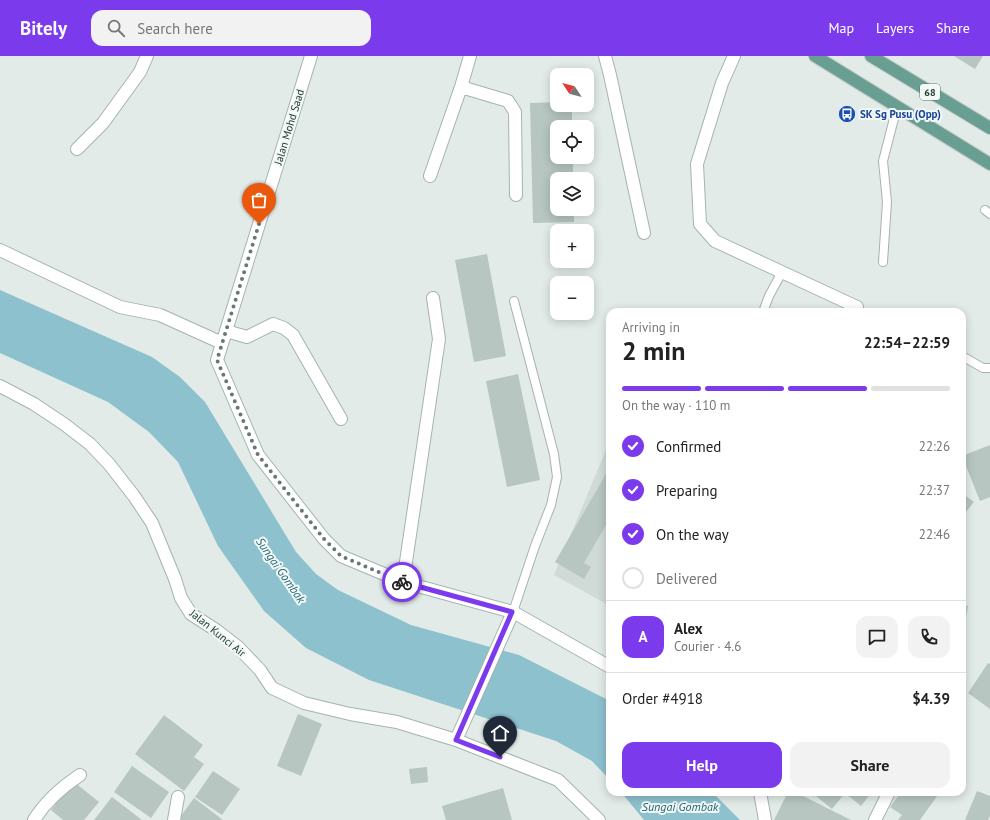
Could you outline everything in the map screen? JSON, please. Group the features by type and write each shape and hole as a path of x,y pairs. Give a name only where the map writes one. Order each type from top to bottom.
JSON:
{"main road":[{"path":"815,56 990,164"},
{"name":"68","path":"871,56 885,60 990,128"}],"street":[{"path":"77,149 103,123 140,72 147,56"},
{"name":"Jalan Mohd Saad","path":"311,56 217,360 258,455 324,539 341,556 403,582 511,615 606,665"},
{"path":"430,176 461,87 470,56"},
{"path":"605,56 644,233"},
{"path":"734,56 722,83 697,164 700,224 715,241 782,272 853,308"},
{"path":"461,87 508,101 515,112 516,195"},
{"path":"0,250 120,307 160,315 222,344"},
{"path":"403,582 439,339 434,298"},
{"path":"226,331 247,336 273,324 284,328 293,335 341,419"},
{"name":"Jalan Kunci Air","path":"0,386 34,404 64,424 90,444 109,464 134,496 152,523 175,579 181,598 191,614 216,630 238,647 260,670 272,688 304,703 350,714 397,722 456,740 558,780 599,820"},
{"path":"456,740 511,615"},
{"path":"34,820 41,809 67,784 80,775"},
{"path":"761,796 765,820"},
{"path":"875,820 887,796"},
{"path":"174,820 178,797"}],"lane":[{"path":"883,262 887,202 882,161 897,107"},
{"path":"764,308 782,272"},
{"path":"511,615 534,546 551,505 557,477 554,454 514,301"},
{"path":"966,358 983,368 990,368"}],"shaded area":[{"path":"606,450 606,604 554,575"}],"water":[{"name":"Sungai Gombak","path":"0,290 152,357 180,377 205,402 296,552 316,574 338,590 411,625 519,655 606,699 606,776 592,761 556,741 369,680 306,648 264,611 218,546 178,462 149,432 108,402 0,353"},
{"name":"Sungai Gombak","path":"624,796 716,796 740,820 644,820"}],"building":[{"path":"954,56 983,56 975,69"},
{"path":"550,102 550,112 572,112 572,120 550,120 550,164 573,164 573,172 550,172 550,216 574,216 574,222 533,223 530,103"},
{"path":"487,254 506,356 474,362 455,260"},
{"path":"518,374 540,480 507,487 486,381"},
{"path":"990,445 990,497 980,501 966,466 966,454"},
{"path":"606,474 606,525 584,563 591,567 584,579 555,562"},
{"path":"966,496 974,502 966,512"},
{"path":"966,606 968,606 966,618"},
{"path":"988,663 990,664 990,709 968,693"},
{"path":"298,714 322,724 301,776 277,766"},
{"path":"164,715 203,745 194,757 204,764 184,791 135,754"},
{"path":"132,766 169,792 151,818 114,792"},
{"path":"427,767 428,782 411,784 409,769"},
{"path":"213,771 240,789 222,815 195,797"},
{"path":"73,781 99,802 84,820 63,820 51,810"},
{"path":"503,788 512,820 446,820 442,806"},
{"path":"977,791 990,796 990,816 988,820 965,820"},
{"path":"786,796 803,796 851,820 774,820"},
{"path":"816,796 843,796 832,809"},
{"path":"849,796 869,796 861,806"},
{"path":"898,796 937,796 920,820 898,820 902,815 890,807"},
{"path":"112,797 142,820 94,820"},
{"path":"194,798 223,820 178,820"}],"way so far":[{"path":"259,224 217,360 258,455 324,539 341,556 402,582"}],"place":[{"name":"SK Sg Pusu (Opp)","path":"847,114"}],"route":[{"path":"402,582 512,612 456,740 500,757"}]}
